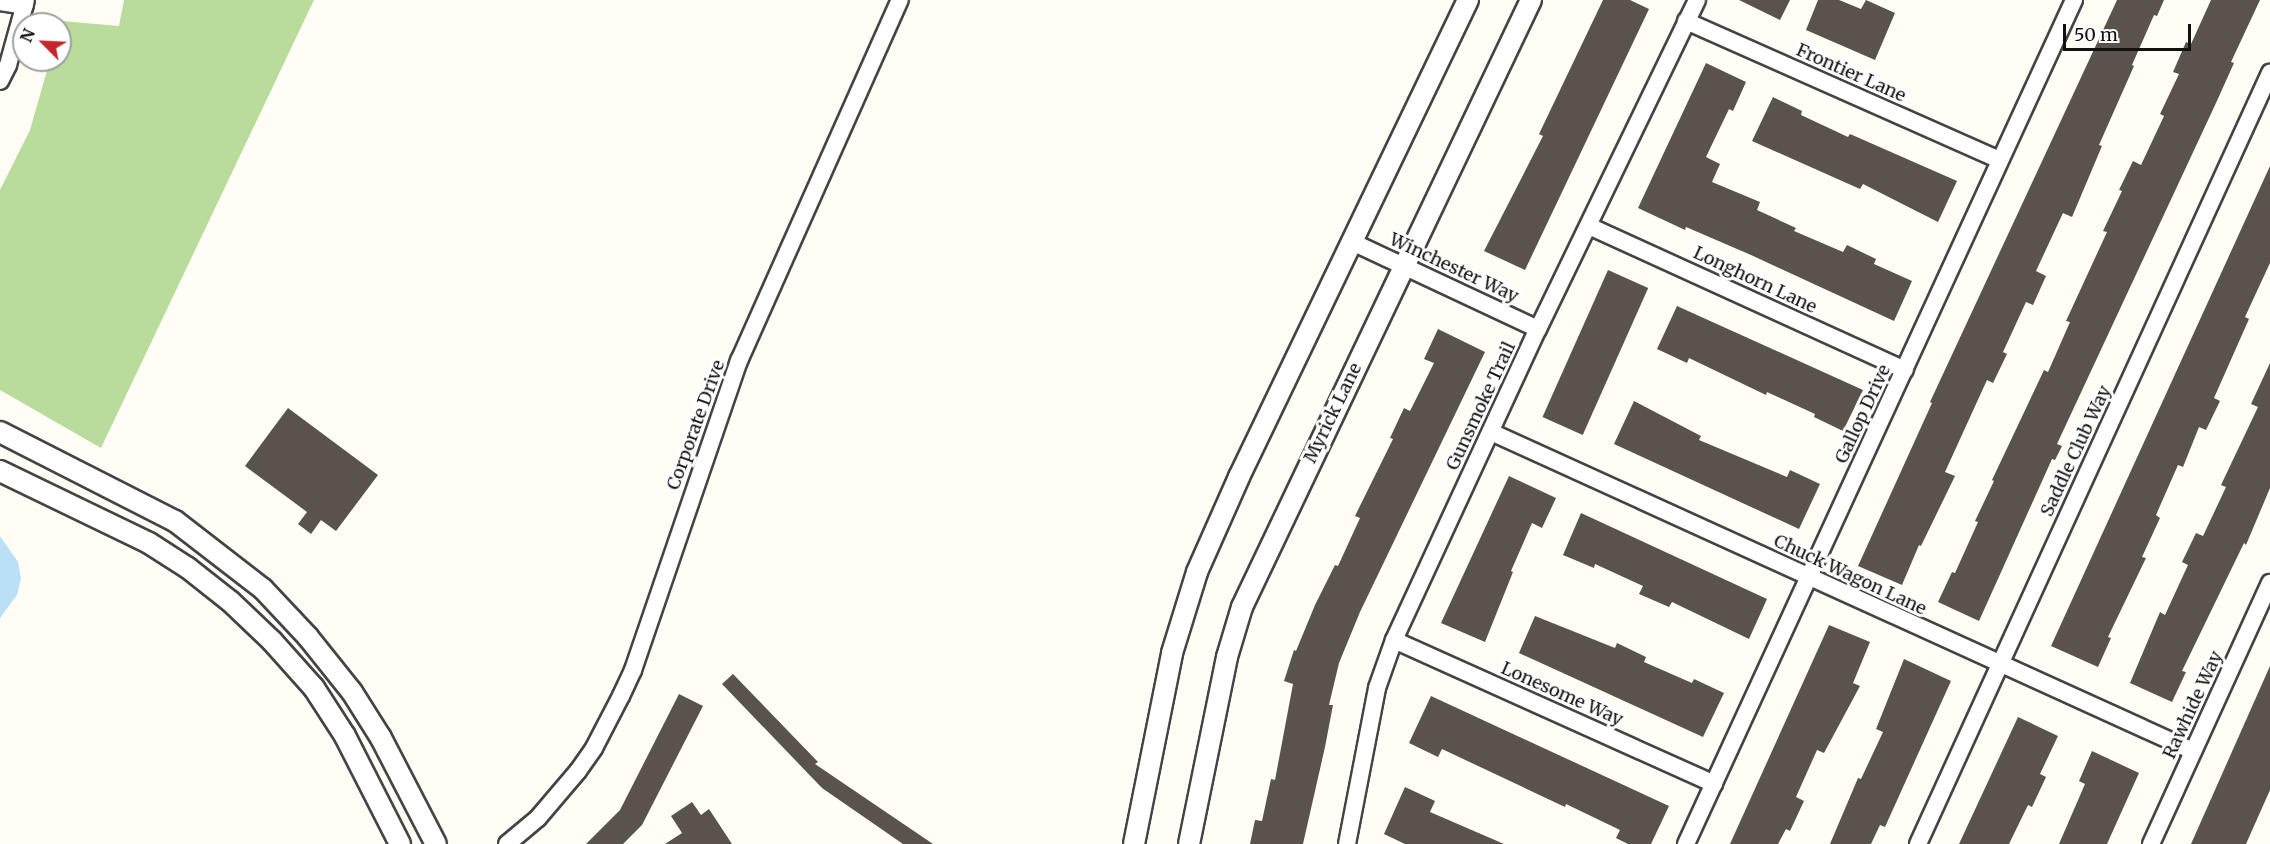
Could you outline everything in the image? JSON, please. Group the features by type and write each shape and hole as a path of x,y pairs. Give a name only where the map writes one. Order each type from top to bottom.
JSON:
{"street":[{"name":"Corporate Drive","path":"507,844 538,818 578,771 621,696 633,670 732,379 900,0"},
{"path":"1134,844 1172,653 1197,572 1239,477 1468,0"},
{"name":"Myrick Lane","path":"1189,844 1227,657 1242,607 1531,0"},
{"name":"Gunsmoke Trail","path":"1347,844 1377,688 1394,639 1538,329 1697,0"},
{"name":"Gallop Drive","path":"1686,844 2074,0"},
{"path":"0,2 25,3 0,81"},
{"name":"Frontier Lane","path":"1686,21 2000,160"},
{"name":"Saddle Club Way","path":"1918,844 2270,74"},
{"name":"Longhorn Lane","path":"1589,226 1905,370"},
{"name":"Winchester Way","path":"1352,242 1538,329"},
{"path":"0,432 166,516 210,545 263,589 308,637 352,692 381,738 436,844"},
{"name":"Chuck Wagon Lane","path":"1491,432 2193,751"},
{"path":"0,471 149,543 188,568 230,601 272,641 314,688 345,736 400,844"},
{"name":"Rawhide Way","path":"2151,844 2270,583"},
{"name":"Lonesome Way","path":"1394,639 1714,784"}],"green space":[{"path":"124,0 314,0 101,448 0,390 0,190 30,130 47,72 72,72 72,22 119,26"}],"water":[{"path":"0,536 18,562 21,579 17,595 0,618"}],"building":[{"path":"1603,0 1630,0 1649,9 1525,270 1484,251 1543,136 1539,134"},
{"path":"1739,0 1790,0 1780,20"},
{"path":"1818,0 1839,0 1861,9 1866,0 1895,13 1875,60 1806,30"},
{"path":"2117,0 2164,0 2157,16 2154,15 2132,65 2134,66 2099,145 2102,146 2072,217 2063,213 2036,271 2046,276 2033,305 2026,302 2003,352 2007,354 1993,383 1987,380 1945,472 1955,476 1921,546 1919,545 1902,585 1858,566 1932,403 1930,402"},
{"path":"2211,0 2260,0 2231,62 2234,63 2216,103 2057,444 2062,446 2055,460 2052,459 1979,621 1938,602 1952,572 1955,573 1978,522 1975,521 1994,481 1992,480 2044,370 2048,372 2070,322 2066,321 2107,232 2103,231 2122,191 2119,190 2133,161 2141,165 2164,116 2160,114 2179,74 2173,72 2186,42 2191,44"},
{"path":"1706,63 1746,82 1733,111 1729,109 1706,157 1720,164 1712,182 1760,202 1757,210 1796,228 1794,231 1843,252 1847,245 1876,259 1874,264 1912,281 1894,321 1751,255 1686,227 1685,230 1638,208"},
{"path":"1773,97 1802,111 1801,115 1848,137 1850,134 1957,181 1938,222 1863,184 1860,189 1752,141"},
{"path":"2270,166 2270,263 2245,317 2249,319 2214,398 2220,401 2206,430 2199,427 2183,467 2178,465 2156,515 2160,518 2142,557 2146,558 2108,637 2111,638 2098,667 2051,646"},
{"path":"1608,270 1648,288 1583,435 1543,417"},
{"path":"1677,306 1863,390 1843,431 1814,417 1815,414 1767,392 1766,395 1689,358 1687,363 1657,349"},
{"path":"1438,329 1485,352 1360,612 1339,663 1329,705 1333,705 1325,747 1303,844 1250,844 1255,820 1262,821 1271,779 1275,780 1293,684 1284,681 1294,650 1296,651 1315,605 1335,565 1338,566 1360,518 1355,516 1393,439 1390,438 1404,408 1410,411 1434,363 1424,359"},
{"path":"2270,363 2270,488 2246,545 2244,543 2182,671 2186,672 2172,702 2130,683 2160,612 2165,615 2188,565 2182,562 2196,533 2203,536 2226,487 2221,485 2258,407 2251,404"},
{"path":"1634,401 1701,436 1699,440 1787,477 1790,470 1820,484 1799,529 1614,444"},
{"path":"288,408 378,475 336,531 321,520 311,534 298,524 307,512 245,466"},
{"path":"1509,476 1556,498 1542,528 1532,523 1511,571 1513,572 1485,642 1441,623"},
{"path":"1581,513 1767,599 1749,639 1672,602 1669,607 1639,594 1643,586 1595,564 1594,568 1563,555"},
{"path":"1535,616 1615,648 1617,643 1646,657 1644,662 1692,683 1694,679 1724,693 1703,737 1519,653"},
{"path":"1829,625 1870,642 1853,683 1860,686 1824,753 1817,750 1796,797 1804,801 1790,831 1786,829 1778,844 1730,844"},
{"path":"1904,659 1951,681 1885,827 1880,825 1871,844 1830,844 1858,778 1861,779 1883,732 1876,729"},
{"path":"2270,666 2270,790 2246,844 2191,844"},
{"path":"733,674 818,762 815,764 933,844 903,844 822,788 722,684"},
{"path":"679,694 703,706 642,825 623,844 586,844 620,810"},
{"path":"1431,696 1669,806 1651,844 1628,844 1616,838 1620,830 1566,804 1565,807 1442,749 1438,757 1409,743"},
{"path":"2018,717 2058,736 2040,774 2046,777 2032,807 2028,805 2009,844 1959,844"},
{"path":"2092,751 2139,773 2107,844 2059,844 2085,784 2079,781"},
{"path":"1405,787 1435,801 1430,812 1504,844 1405,844 1384,834"},
{"path":"692,802 701,815 709,809 732,844 665,844 682,833 671,816"}]}
